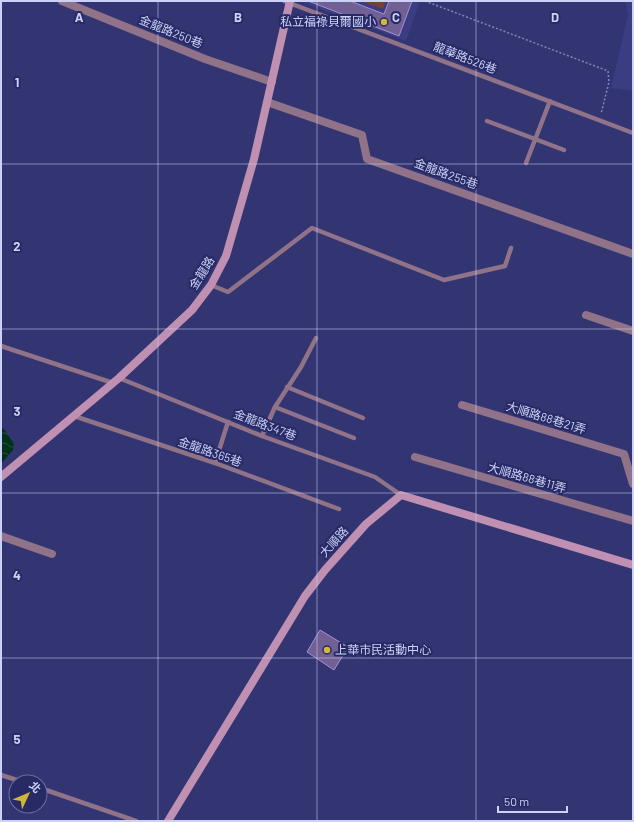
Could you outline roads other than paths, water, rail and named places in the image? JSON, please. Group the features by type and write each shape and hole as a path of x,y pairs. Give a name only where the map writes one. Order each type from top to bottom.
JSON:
{"street":[{"name":"金龍路250巷","path":"62,1 205,59 272,82"},
{"name":"金龍路","path":"1,477 116,380 192,310 211,285 226,256 254,160 288,2"},
{"name":"金龍路255巷","path":"267,102 362,135 367,159 633,254"},
{"path":"586,316 633,331"},
{"name":"大順路88巷21弄","path":"462,405 624,454 633,484"},
{"name":"大順路88巷11弄","path":"415,457 633,521"},
{"path":"401,495 633,565"},
{"name":"大順路","path":"168,821 305,596 325,570 366,524 401,495"},
{"path":"1,536 52,554"}],"lane":[{"name":"龍華路526巷","path":"288,2 633,133"},
{"path":"526,163 550,101"},
{"path":"487,121 564,150"},
{"path":"211,285 228,292 312,228 444,280 505,266 511,248"},
{"path":"262,436 275,407 287,387 302,368 316,338"},
{"name":"金龍路347巷","path":"1,346 116,380 262,436 375,477 401,495"},
{"path":"287,387 363,418"},
{"path":"275,407 354,438"},
{"name":"金龍路365巷","path":"74,416 215,464 339,509"},
{"path":"215,464 228,422"},
{"path":"48,791 136,821"}],"water":[{"path":"1,428 4,429 14,444 13,450 1,464"}],"place":[{"name":"私立福祿貝爾國小","path":"384,22"},
{"name":"上華市民活動中心","path":"327,650"}]}
